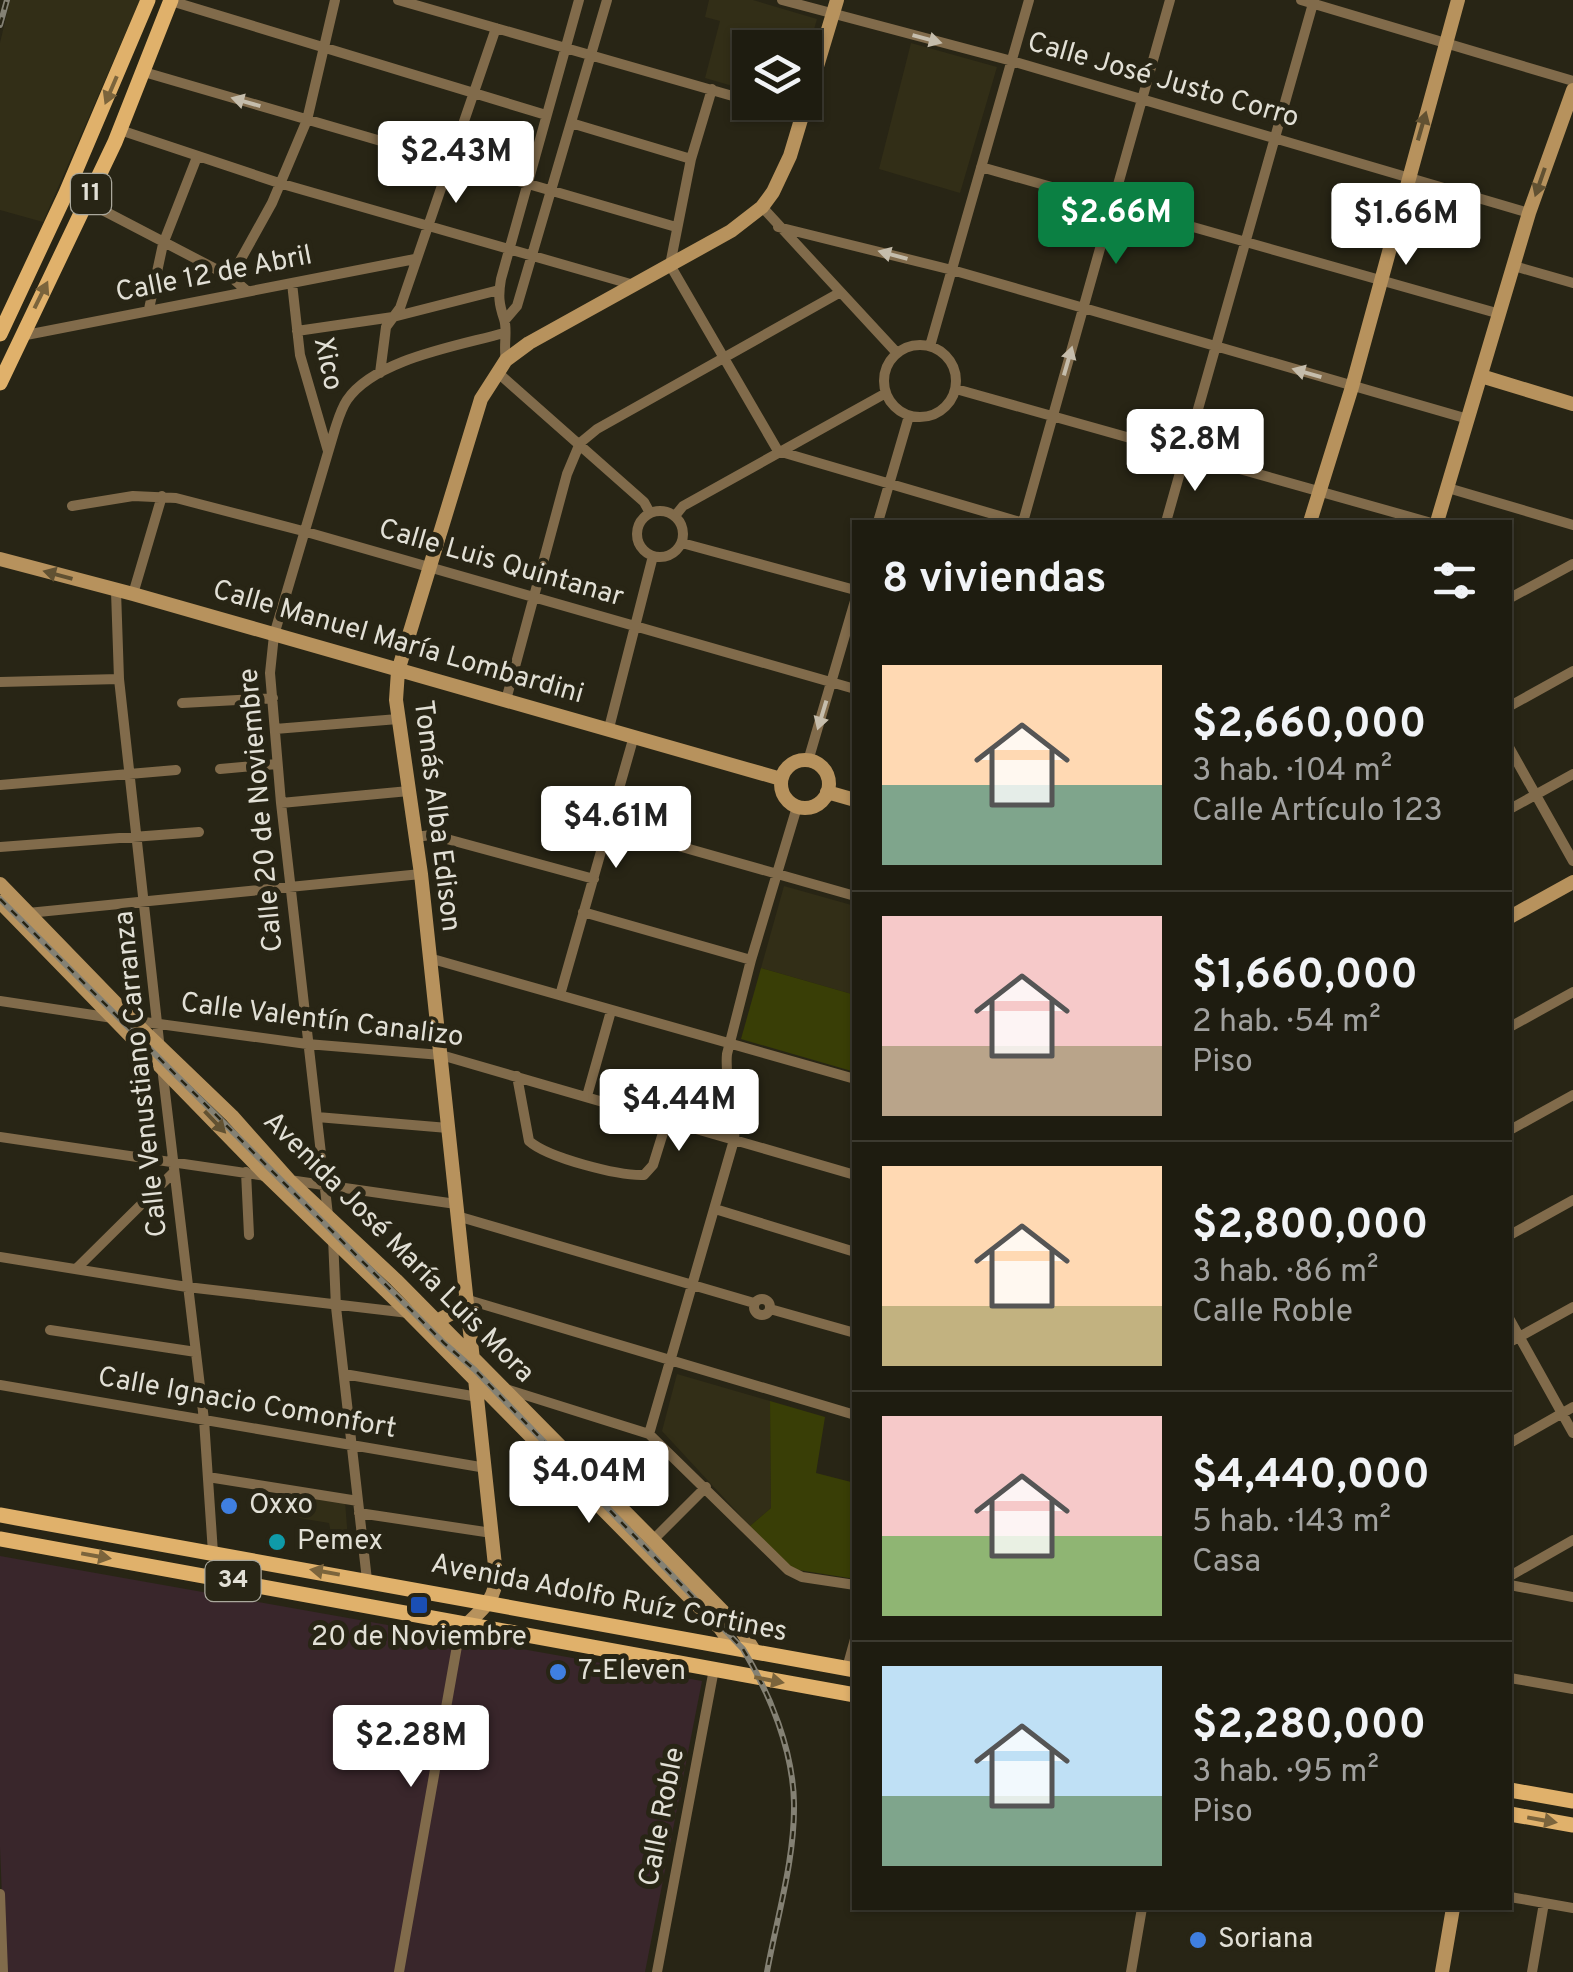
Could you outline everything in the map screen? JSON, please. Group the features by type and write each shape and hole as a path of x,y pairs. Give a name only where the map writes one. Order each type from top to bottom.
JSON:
{"main road":[{"name":"11","path":"0,334 66,193 148,0"},
{"name":"11","path":"0,383 120,130 171,0"},
{"name":"Avenida Adolfo Ruíz Cortines","path":"0,1516 851,1669"},
{"name":"Avenida Adolfo Ruíz Cortines","path":"0,1539 852,1695"},
{"path":"1512,1790 1573,1801"},
{"path":"1512,1814 1573,1826"}],"street":[{"path":"171,0 546,115"},
{"path":"231,277 307,120 335,0"},
{"path":"398,0 420,3 732,96"},
{"path":"580,0 499,290 504,327 502,366 650,512"},
{"path":"380,374 504,327 517,306 607,0"},
{"name":"Calle José Justo Corro","path":"782,0 835,7 1529,213"},
{"path":"930,346 1029,0"},
{"path":"1023,520 1170,0"},
{"path":"1311,520 1352,386 1458,0"},
{"path":"1167,520 1276,137 1309,1 1573,81"},
{"name":"Tomás Alba Edison","path":"822,51 835,7"},
{"path":"380,374 386,327 400,308 496,28"},
{"path":"144,72 676,227"},
{"path":"712,89 691,160 670,265 778,451 1015,520"},
{"path":"1439,520 1529,213 1573,90"},
{"name":"Tomás Alba Edison","path":"490,1602 496,1585 486,1468 421,874 398,719 398,671 475,414 502,366 529,343 730,231 762,207 784,173 801,120"},
{"path":"570,123 691,160"},
{"path":"120,130 427,228 635,285"},
{"path":"149,309 163,244 196,157"},
{"path":"982,167 1500,314"},
{"path":"86,202 231,277 247,291"},
{"path":"762,207 897,353"},
{"path":"778,227 952,270 1468,419"},
{"name":"Calle 12 de Abril","path":"21,336 415,259"},
{"path":"1514,266 1573,283"},
{"name":"Xico","path":"292,284 308,392 328,452"},
{"path":"297,331 393,317 499,290"},
{"path":"506,700 567,474 580,443 608,422 724,361 839,293"},
{"path":"913,346 930,346 948,358 956,389 951,400 933,415 910,416 895,407 886,392 885,371 897,353 913,346"},
{"name":"Calle 20 de Noviembre","path":"328,1215 280,803 270,660 303,531 347,400 380,374"},
{"path":"1481,376 1573,404"},
{"path":"956,389 1421,520"},
{"path":"675,516 683,506 886,392"},
{"path":"879,520 910,416"},
{"path":"1448,488 1573,524"},
{"name":"Calle Luis Quintanar","path":"72,506 133,496 162,496 430,566 852,688"},
{"path":"133,594 162,496"},
{"path":"664,511 675,516 683,528 682,542 667,556 653,556 640,546 639,524 650,512 664,511"},
{"path":"682,542 852,589"},
{"path":"608,728 653,556"},
{"name":"Calle Manuel María Lombardini","path":"0,559 782,779"},
{"path":"1512,597 1573,564"},
{"name":"Calle Venustiano Carranza","path":"116,591 120,679 204,1420 213,1553"},
{"path":"808,761 852,612"},
{"path":"1512,705 1573,671"},
{"path":"0,682 120,679"},
{"path":"182,703 273,698"},
{"path":"275,729 398,719"},
{"path":"560,996 634,736"},
{"path":"1512,753 1573,862"},
{"path":"808,761 824,770 827,792 818,804 797,807 784,796 782,779 788,767 808,761"},
{"path":"220,769 277,764"},
{"path":"0,785 176,770"},
{"path":"1512,808 1573,774"},
{"path":"280,803 408,791"},
{"path":"827,792 852,799"},
{"path":"649,1434 734,1140 736,1122 726,1069 730,1042 797,807"},
{"path":"608,826 852,895"},
{"path":"0,847 199,832"},
{"path":"414,837 432,835 594,879"},
{"path":"28,913 421,874"},
{"path":"1512,916 1573,882"},
{"name":"Avenida José María Luis Mora","path":"0,884 232,1116 289,1180 654,1540 741,1630 756,1652"},
{"name":"Avenida José María Luis Mora","path":"0,902 267,1176 477,1380 720,1628 734,1648"},
{"path":"583,912 751,960"},
{"path":"429,958 852,1078"},
{"path":"1512,1026 1573,992"},
{"name":"Calle Valentín Canalizo","path":"0,1000 306,1044 441,1055 852,1174"},
{"path":"586,1096 611,1011"},
{"path":"518,1076 529,1141 560,1156 644,1175 653,1165 667,1120"},
{"path":"1512,1129 1573,1095"},
{"path":"317,1117 448,1128"},
{"path":"0,1136 173,1167 267,1176"},
{"path":"78,1268 173,1167"},
{"path":"246,1172 250,1234"},
{"path":"289,1180 456,1210 754,1303 758,1314 766,1314 770,1309 852,1333"},
{"path":"1512,1234 1573,1200"},
{"path":"715,1209 852,1251"},
{"path":"333,1236 336,1307 367,1580"},
{"path":"0,1257 336,1307 410,1314"},
{"path":"434,1322 454,1312 465,1299 852,1414"},
{"path":"1573,1307 1515,1340 1568,1410 1573,1433"},
{"path":"50,1330 196,1352"},
{"path":"344,1374 478,1397"},
{"path":"477,1380 649,1434 788,1570 852,1584"},
{"name":"Calle Ignacio Comonfort","path":"0,1385 486,1468"},
{"path":"1512,1442 1568,1410"},
{"path":"208,1477 492,1533"},
{"path":"654,1540 706,1487"},
{"path":"1512,1575 1573,1540"},
{"path":"1512,1586 1573,1598"},
{"path":"399,1972 457,1646 466,1624 490,1602"},
{"name":"Calle Roble","path":"658,1972 714,1669"},
{"path":"1512,1678 1573,1688"},
{"path":"0,1894 3,1972"},
{"path":"1512,1898 1573,1908"},
{"path":"1532,1972 1544,1903"},
{"path":"1131,1972 1142,1910"},
{"path":"1442,1972 1453,1910"}],"shaded area":[{"path":"10,0 140,0 43,222 0,210 0,43"},
{"path":"709,0 753,0 817,19 814,30 732,30 732,86 705,78 720,21 705,17"},
{"path":"911,43 997,67 960,193 879,169"},
{"path":"784,886 852,905 852,994 761,968"},
{"path":"677,1374 770,1401 771,1508 750,1526 662,1431"},
{"path":"280,1492 345,1501 348,1540 332,1538 329,1523 275,1514"},
{"path":"0,1556 702,1681 645,1972 5,1972 0,1847"}],"green space":[{"path":"761,968 852,994 852,1071 741,1039"},
{"path":"770,1401 825,1417 816,1473 852,1482 852,1579 792,1569 750,1526 771,1508"}],"railway":[{"path":"0,25 7,0"},
{"path":"0,899 475,1370 743,1649 778,1723 793,1783 792,1845 767,1972"}],"place":[{"name":"Oxxo","path":"229,1506"},
{"name":"Pemex","path":"277,1542"},
{"name":"20 de Noviembre","path":"419,1605"},
{"name":"7-Eleven","path":"558,1672"},
{"name":"Soriana","path":"1198,1940"}]}
